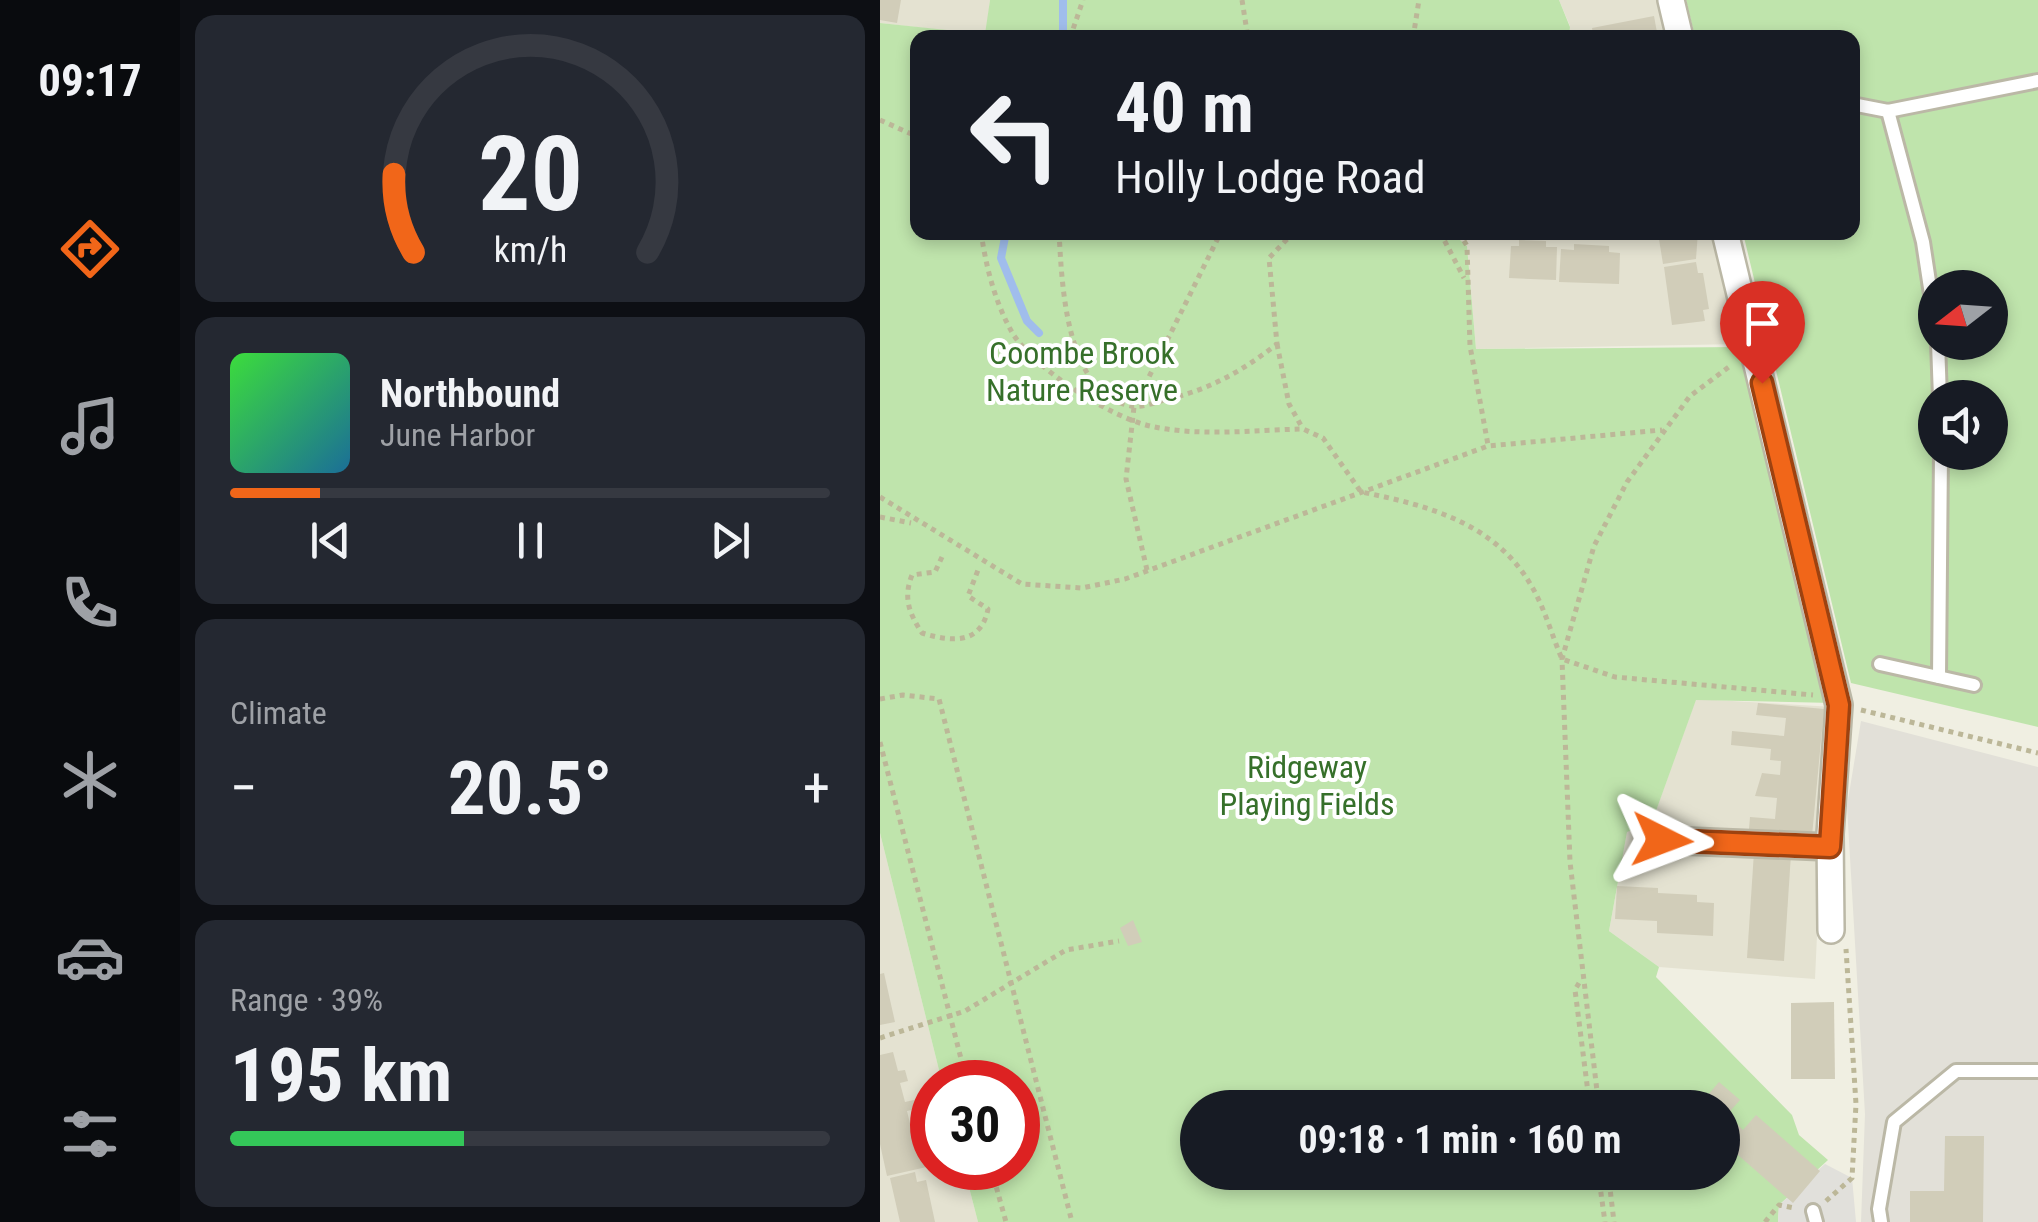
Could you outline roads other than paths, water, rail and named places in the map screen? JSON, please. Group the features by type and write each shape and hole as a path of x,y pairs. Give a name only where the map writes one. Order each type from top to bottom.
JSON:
{"street":[{"path":"1672,0 1678,30"},
{"path":"1727,240 1839,705 1830,847 1831,930"},
{"path":"1662,840 1830,847"}],"lane":[{"path":"1860,106 1888,112 2038,82"},
{"path":"1888,112 1927,270"},
{"path":"1939,677 1941,470"},
{"path":"1880,664 1974,685"},
{"path":"1881,1222 1878,1209 1894,1122 1956,1071 2038,1071"}],"waterway":[{"path":"1063,0 1063,30"},
{"path":"1004,240 1001,258 1027,321 1039,333"}],"park label":[{"name":"Coombe Brook Nature Reserve","path":"1082,372"},
{"name":"Ridgeway Playing Fields","path":"1307,786"}]}
